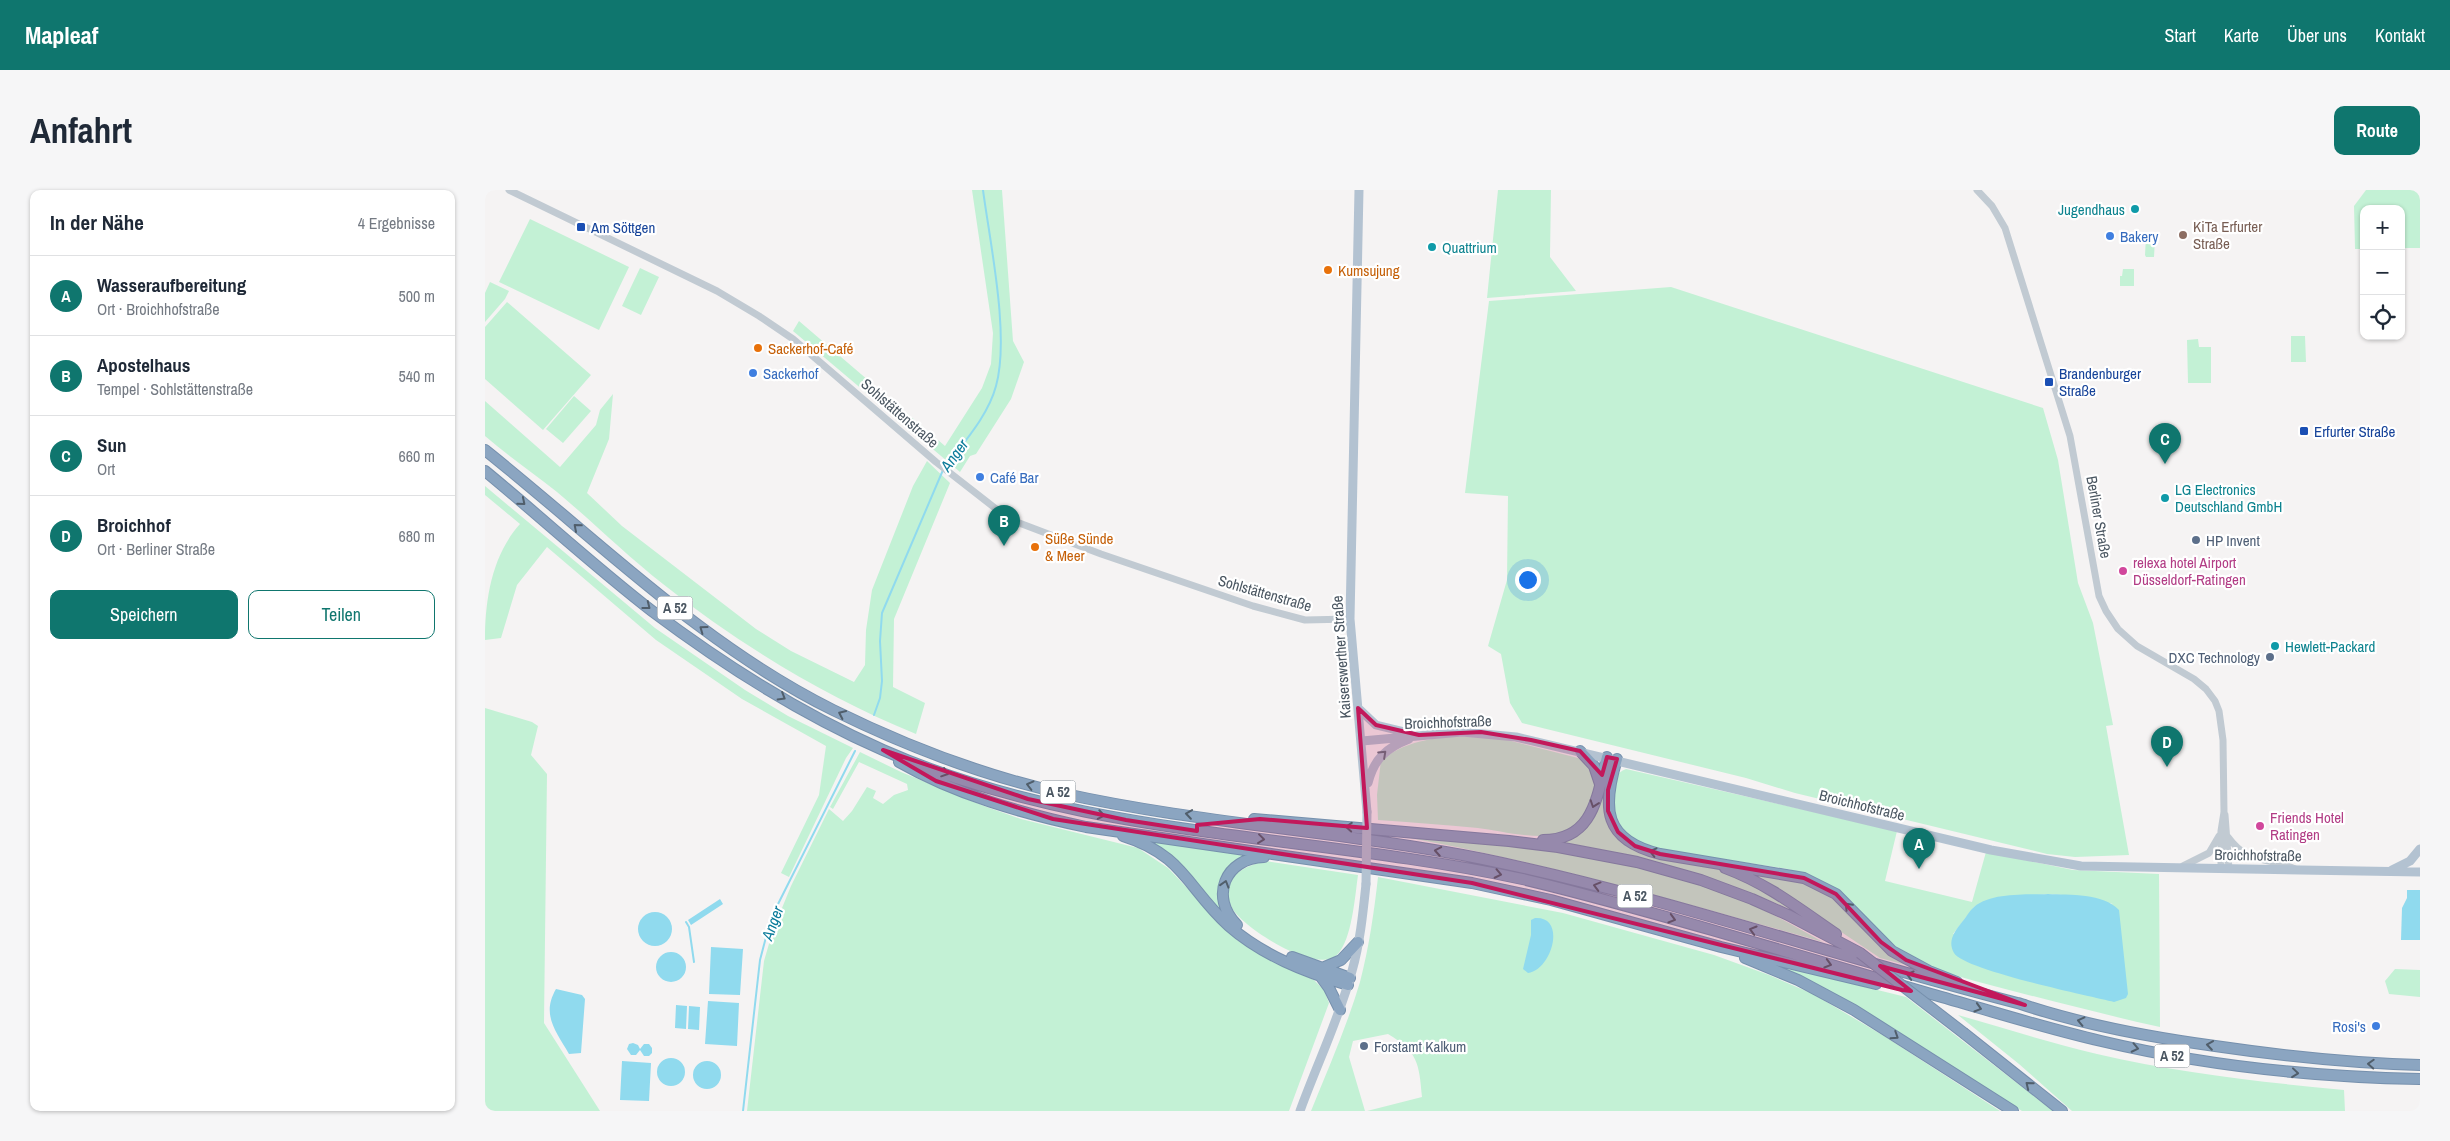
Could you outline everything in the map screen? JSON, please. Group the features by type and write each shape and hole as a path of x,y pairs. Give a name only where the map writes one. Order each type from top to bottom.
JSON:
{"highway":[{"name":"A 52","path":"485,450 646,585 701,628 791,687 831,709 909,745 1006,779 1082,797 1391,843 1528,869 1593,885 1947,985 2103,1026 2180,1041 2297,1058 2420,1065"},
{"name":"A 52","path":"485,471 647,607 693,640 784,699 883,750 981,785 1089,813 1194,830 1431,861 1569,891 2018,1020 2101,1041 2198,1060 2323,1075 2420,1079"},
{"path":"883,750 919,773 976,797 1023,812 1086,826 1139,841 1161,852 1176,864 1227,924 1243,938 1266,952 1349,982"},
{"path":"1580,751 1594,766 1600,785"},
{"path":"1509,841 1557,840 1572,833 1581,826 1590,816 1600,785 1612,758"},
{"path":"1612,758 1607,804 1610,817 1618,832 1630,842 1642,849 1791,874 1821,885 1836,894 1881,942 1906,960 1954,981 2025,1005"},
{"name":"A 52","path":"1238,821 1260,819 1415,831 1509,841"},
{"path":"1086,826 1452,880 1551,900 1721,948 1902,990 1931,994"},
{"path":"1509,841 1602,855 1701,880 1788,915 1860,954"},
{"path":"1363,852 1452,880"},
{"path":"1297,858 1261,857 1240,862 1231,870 1225,881 1223,902 1230,917 1249,935 1321,972 1340,1010"},
{"path":"1701,860 1750,877 1789,899 2062,1111"},
{"path":"1321,972 1341,960 1358,942"},
{"path":"1721,948 1798,980 1854,1010 2013,1111"}],"main road":[{"name":"Kaiserswerther Straße","path":"1300,1111 1340,1010 1349,982 1358,942 1366,884 1366,791 1350,619 1359,190"},
{"path":"1358,708 1375,725 1419,736"},
{"name":"Broichhofstraße","path":"1362,741 1462,732 1497,734 1612,758 2032,859 2081,866 2420,872"},
{"path":"1366,791 1371,769 1377,758 1387,749 1419,736"},
{"path":"2390,871 2410,861 2420,849"}],"street":[{"name":"Sohlstättenstraße","path":"509,190 717,291 759,316 793,339 951,474 1009,519 1092,551 1285,615 1315,621 1350,619"},
{"name":"Berliner Straße","path":"1977,190 1992,206 2005,228 2064,414 2080,481 2099,596 2118,629 2137,646 2194,679 2206,689 2215,701 2219,712 2223,740 2224,812 2228,837 2225,869"},
{"name":"Berliner Straße","path":"2224,812 2221,831 2225,869"},
{"path":"2175,868 2203,857 2216,842 2221,831"},
{"path":"2228,837 2242,853 2272,863 2284,864 2295,869"}],"highlighted area":[{"path":"1358,708 1376,725 1419,735 1481,732 1531,740 1580,751 1602,775 1607,757 1617,759 1608,790 1608,811 1618,832 1635,846 1660,854 1804,878 1836,894 1881,942 1906,960 2025,1005 1880,966 1911,991 1902,990 1472,883 1053,819 936,781 883,750 1028,799 1126,820 1197,831 1197,825 1260,819 1367,828"}],"green space":[{"path":"972,190 1002,190 1013,341 1024,362 1011,399 976,454 970,456 960,472 793,331 799,321 945,446 982,388 991,364 993,333"},
{"path":"1498,190 1551,190 1550,257 1576,291 1487,298"},
{"path":"2366,190 2420,190 2420,248 2405,248 2405,205 2360,205 2360,249 2355,249 2354,206"},
{"path":"530,219 629,267 599,330 499,282"},
{"path":"2146,236 2154,236 2154,257 2146,257 2145,255"},
{"path":"640,268 659,277 641,315 622,306"},
{"path":"2123,269 2134,269 2134,286 2120,286 2120,276 2122,276"},
{"path":"490,282 509,291 505,299 485,322 485,293"},
{"path":"1671,287 2043,408 2058,460 2078,583 2093,623 2113,725 2106,726 2129,855 2075,857 2047,854 1795,793 1746,778 1522,723 1510,703 1501,654 1488,646 1507,580 1508,496 1465,493 1489,301"},
{"path":"507,302 591,375 543,430 485,379 485,327"},
{"path":"2291,336 2305,336 2306,362 2291,362"},
{"path":"2198,339 2199,347 2211,347 2211,383 2188,383 2187,340"},
{"path":"613,394 609,439 587,493 622,526 756,629 791,651 854,682 865,665 866,630 872,590 913,486 927,461 950,483 894,619 893,687 925,703 916,734 849,704 816,686 753,649 722,628 649,573 557,492 485,436 485,401 560,467 596,425 600,410"},
{"path":"574,396 591,411 563,443 546,429"},
{"path":"485,486 655,628 745,690 788,716 853,748 846,758 789,877 781,873 819,795 826,746 742,699 656,640 547,547 517,585 501,638 485,640 485,625 492,578 503,549 510,536 520,524 485,495"},
{"path":"485,708 532,722 538,726 531,755 547,774 544,1023 600,1111 485,1111"},
{"path":"1475,736 1503,739 1578,758 1582,761 1592,771 1595,784 1592,802 1581,820 1565,832 1556,835 1534,836 1478,828 1378,820 1377,795 1381,760 1414,743 1437,738"},
{"path":"860,752 901,772 1021,819 1138,848 1168,868 1237,940 1268,959 1314,980 1324,990 1329,1003 1289,1111 747,1111 764,961 773,930 791,886 829,809 843,821 852,811 867,787 876,791 873,798 883,804 894,795 908,790 907,784 859,762 833,809 830,807"},
{"path":"1626,769 1897,831 1885,881 1972,902 1986,852 2073,870 2159,874 2160,1027 1986,984 1930,966 1897,947 1836,890 1803,874 1788,869 1649,848 1623,831 1615,818 1613,809 1614,787 1617,776","holes":["2048,894 2077,896 2113,904 1953,934 1974,907 1992,899"]},
{"path":"1604,791 1607,816 1619,838 1738,875 1802,915 1743,890 1683,870 1590,847 1558,842 1570,837"},
{"path":"1394,835 1531,848 1622,863 1667,874 1753,905 1823,942 1663,897 1556,870 1449,845"},
{"path":"1147,841 1251,854 1234,862 1221,911 1173,856"},
{"path":"1265,861 1358,875 1349,929 1342,948 1337,955 1327,960 1314,959 1298,954 1250,927 1232,908 1228,898 1228,890 1234,876 1248,867"},
{"path":"1739,869 1790,876 1834,896 1914,967 1880,958 1761,878"},
{"path":"1378,877 1563,913 1714,955 1769,975 1813,994 1884,1036 2000,1111 1367,1111 1422,1097 1420,1075 1415,1060 1406,1047 1388,1034 1353,1041 1349,1057 1365,1111 1311,1111 1343,1031 1360,982 1371,930"},
{"path":"1776,965 1906,997 2053,1111 2022,1111 1856,1007"},
{"path":"2395,969 2420,970 2420,997 2389,994 2385,981"},
{"path":"1958,1015 2062,1045 2127,1061 2220,1076 2344,1090 2345,1111 2072,1111 2019,1064"}],"water":[{"path":"2407,890 2420,890 2420,940 2401,940 2402,908 2407,898"},
{"path":"2010,895 2086,896 2104,900 2119,910 2128,994 2126,998 2114,1002 2028,982 1980,967 1963,960 1954,953 1951,944 1955,933 1971,910 1981,902"},
{"path":"720,899 723,904 691,925 688,920"},
{"path":"655,912 667,917 672,929 667,941 655,946 643,941 638,929 643,917"},
{"path":"1535,918 1545,920 1551,925 1553,944 1544,963 1537,970 1528,973 1523,969 1531,935 1531,920"},
{"path":"711,947 743,949 740,995 709,994"},
{"path":"671,952 677,953 685,961 685,973 677,981 671,982 665,981 657,973 656,967 657,961 665,953"},
{"path":"556,989 582,995 585,999 581,1053 569,1054 552,1023 550,1007"},
{"path":"708,1001 739,1003 737,1046 705,1044"},
{"path":"676,1005 687,1006 686,1029 675,1028"},
{"path":"689,1006 700,1007 699,1030 688,1029"},
{"path":"629,1044 638,1045 640,1049 644,1044 649,1044 652,1048 652,1053 649,1056 644,1056 640,1050 636,1055 631,1055 627,1049"},
{"path":"671,1058 681,1062 685,1072 681,1082 671,1086 661,1082 657,1072 661,1062"},
{"path":"622,1061 651,1063 649,1101 620,1100"},
{"path":"707,1061 717,1065 721,1075 717,1085 707,1089 697,1085 693,1075 697,1065"}],"waterway":[{"name":"Anger","path":"946,466 975,428 987,408 996,386 1000,365 1000,316 983,190"},
{"name":"Anger","path":"874,715 880,698 882,681 880,641 882,613 943,470"},
{"name":"Anger","path":"743,1111 760,960 771,918 855,751"},
{"path":"686,922 689,927 694,962"}],"place":[{"name":"Jugendhaus","path":"2135,209"},
{"name":"Am Söttgen","path":"581,227"},
{"name":"KiTa Erfurter Straße","path":"2183,235"},
{"name":"Bakery","path":"2110,236"},
{"name":"Quattrium","path":"1432,247"},
{"name":"Kumsujung","path":"1328,270"},
{"name":"Sackerhof-Café","path":"758,348"},
{"name":"Sackerhof","path":"753,373"},
{"name":"Brandenburger Straße","path":"2049,382"},
{"name":"Erfurter Straße","path":"2304,431"},
{"name":"Sun","path":"2165,464"},
{"name":"Café Bar","path":"980,477"},
{"name":"LG Electronics Deutschland GmbH","path":"2165,498"},
{"name":"HP Invent","path":"2196,540"},
{"name":"Apostelhaus","path":"1004,546"},
{"name":"Süße Sünde & Meer","path":"1035,547"},
{"name":"relexa hotel Airport Düsseldorf-Ratingen","path":"2123,571"},
{"name":"Hewlett-Packard","path":"2275,646"},
{"name":"DXC Technology","path":"2270,657"},
{"name":"Broichhof","path":"2167,767"},
{"name":"Friends Hotel Ratingen","path":"2260,826"},
{"name":"Wasseraufbereitung","path":"1919,869"},
{"name":"Rosi's","path":"2376,1026"},
{"name":"Forstamt Kalkum","path":"1364,1046"}]}
